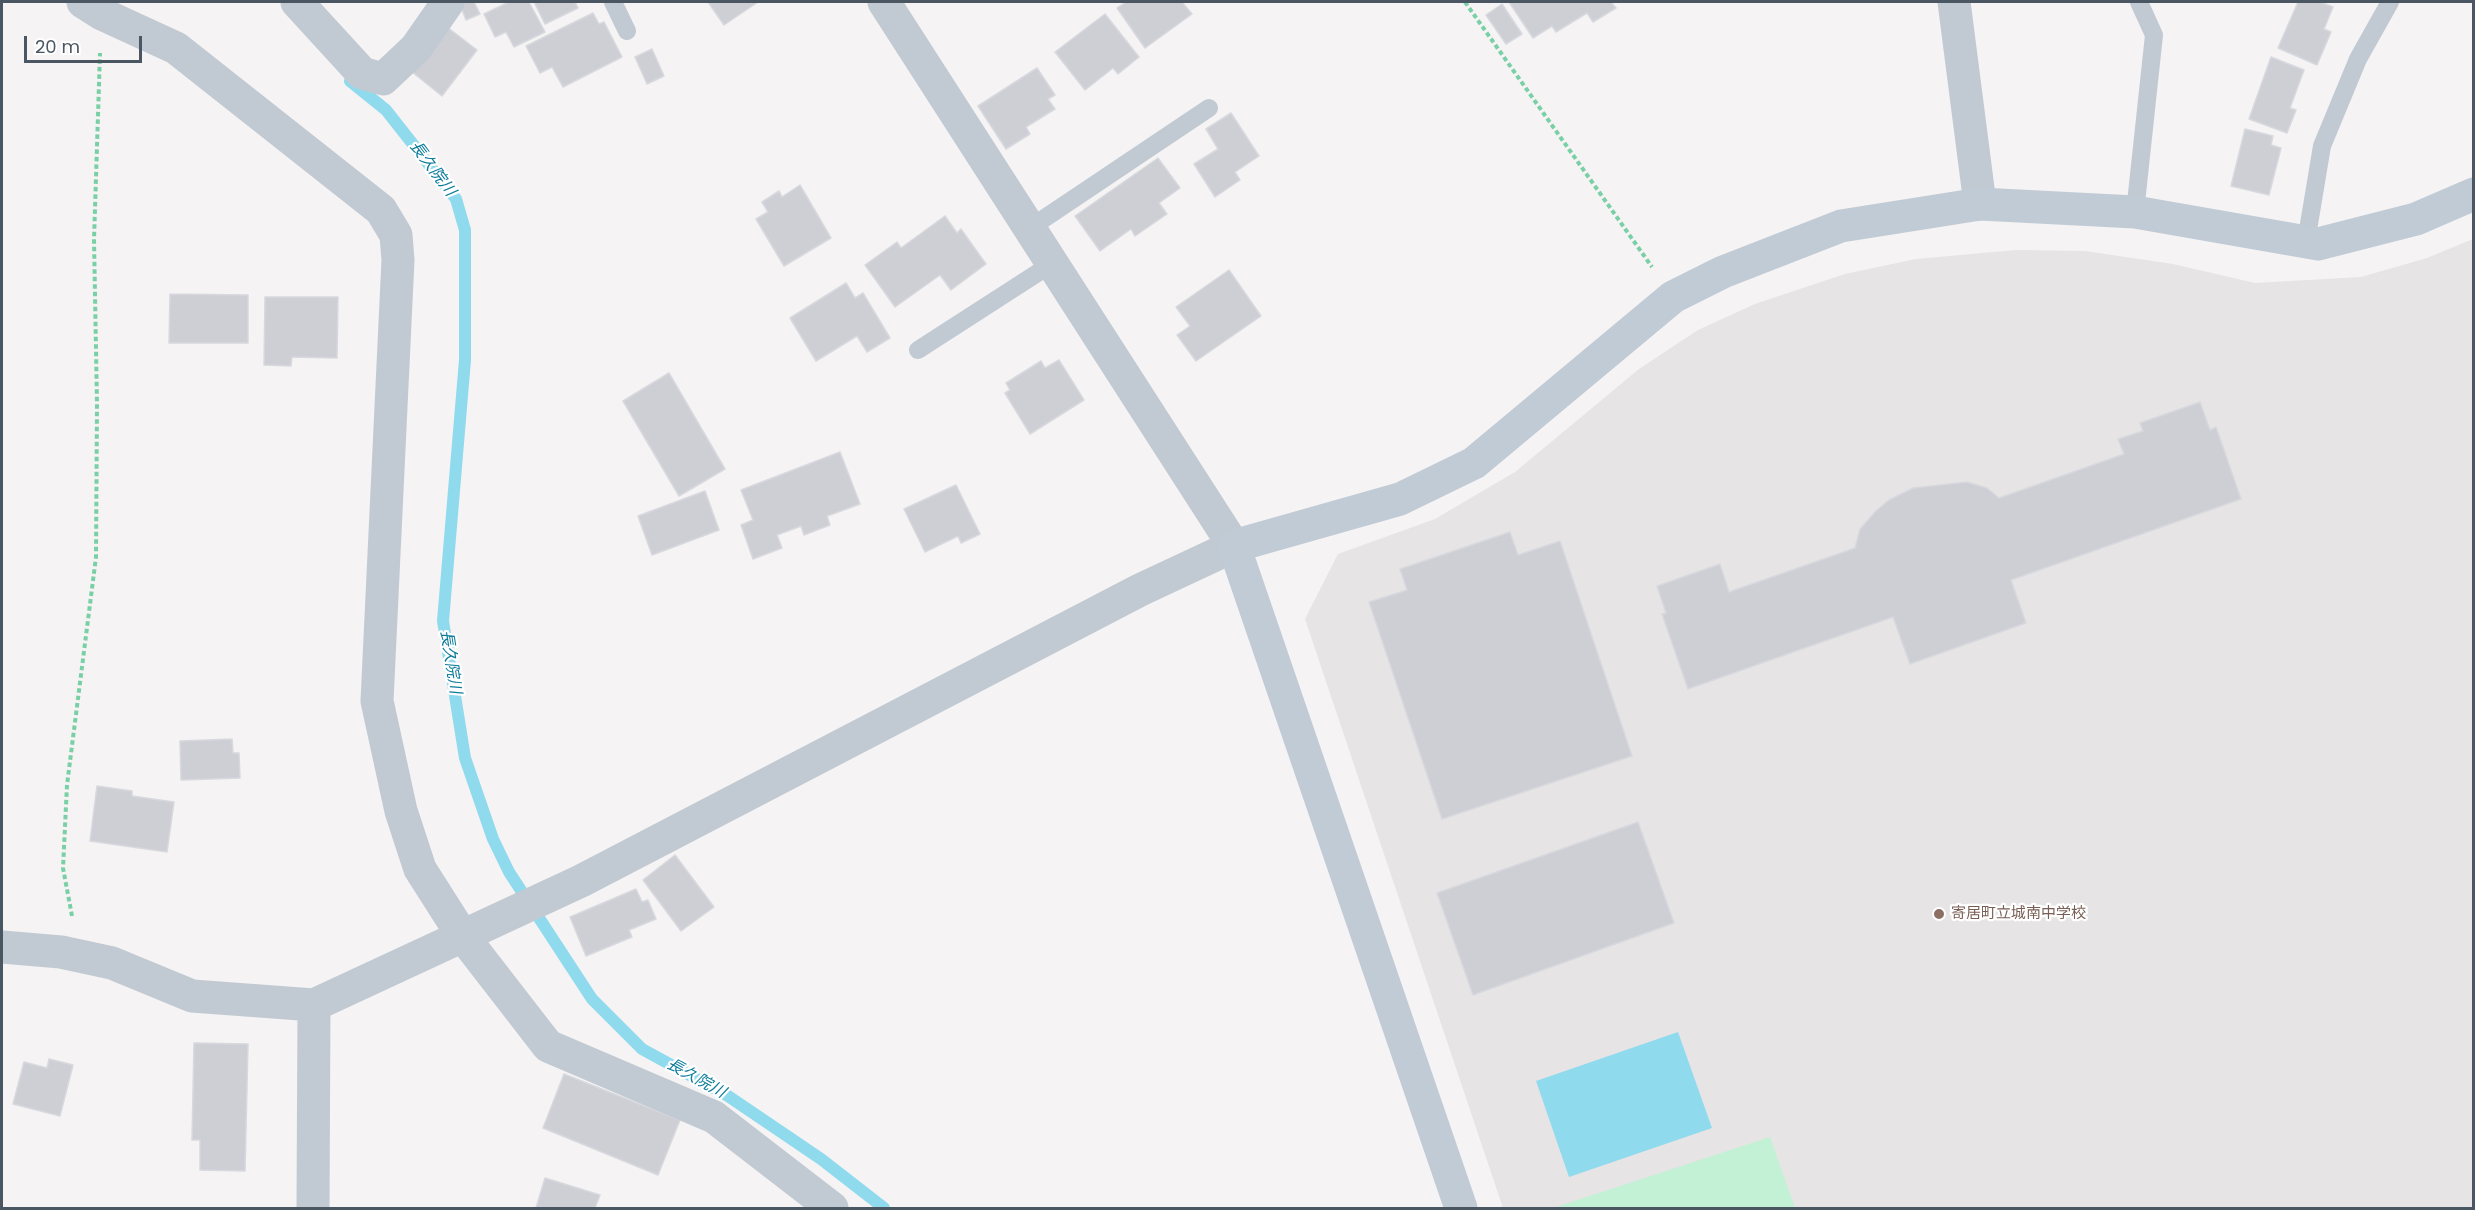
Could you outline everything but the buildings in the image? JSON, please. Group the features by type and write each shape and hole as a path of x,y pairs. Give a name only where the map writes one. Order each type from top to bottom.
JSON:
{"street":[{"path":"297,2 362,73 383,80 416,48 448,2"},
{"path":"884,2 1234,546 1461,1209"},
{"path":"1954,2 1980,204"},
{"path":"93,8 176,48 381,210 396,235 398,260 377,701 401,810 420,869 462,935 548,1046 714,1117 832,1209"},
{"path":"2,947 61,952 112,963 192,996 314,1005 581,881 1140,590 1234,546 1400,499 1474,463 1673,297 1723,272 1841,226 1980,204 2135,212 2318,244 2416,219 2474,194"},
{"path":"313,1209 314,1005"}],"lane":[{"path":"614,2 627,31"},
{"path":"2135,212 2154,35 2139,2"},
{"path":"2306,242 2322,146 2358,59 2390,2"},
{"path":"1030,228 1209,108"},
{"path":"918,350 1053,263"}],"path":[{"path":"1465,2 1673,297"},
{"path":"61,952 72,914 63,868 68,785 96,557 97,404 93,8"}],"shaded area":[{"name":"寄居町立城南中学校","path":"2473,239 2473,1208 1503,1208 1305,619 1338,554 1435,519 1515,472 1639,369 1698,330 1755,304 1845,274 1916,259 2016,250 2085,251 2173,264 2255,283 2361,277 2427,258"}],"green space":[{"path":"1770,1137 1795,1208 1553,1208"}],"water":[{"path":"1678,1032 1712,1128 1569,1177 1536,1081"}],"waterway":[{"name":"長久院川","path":"350,81 386,110 456,199 465,230 465,360 443,621 465,758 493,839 509,872 592,999 642,1049 728,1096 821,1159 884,1208"}],"place":[{"name":"寄居町立城南中学校","path":"1939,914"}]}
